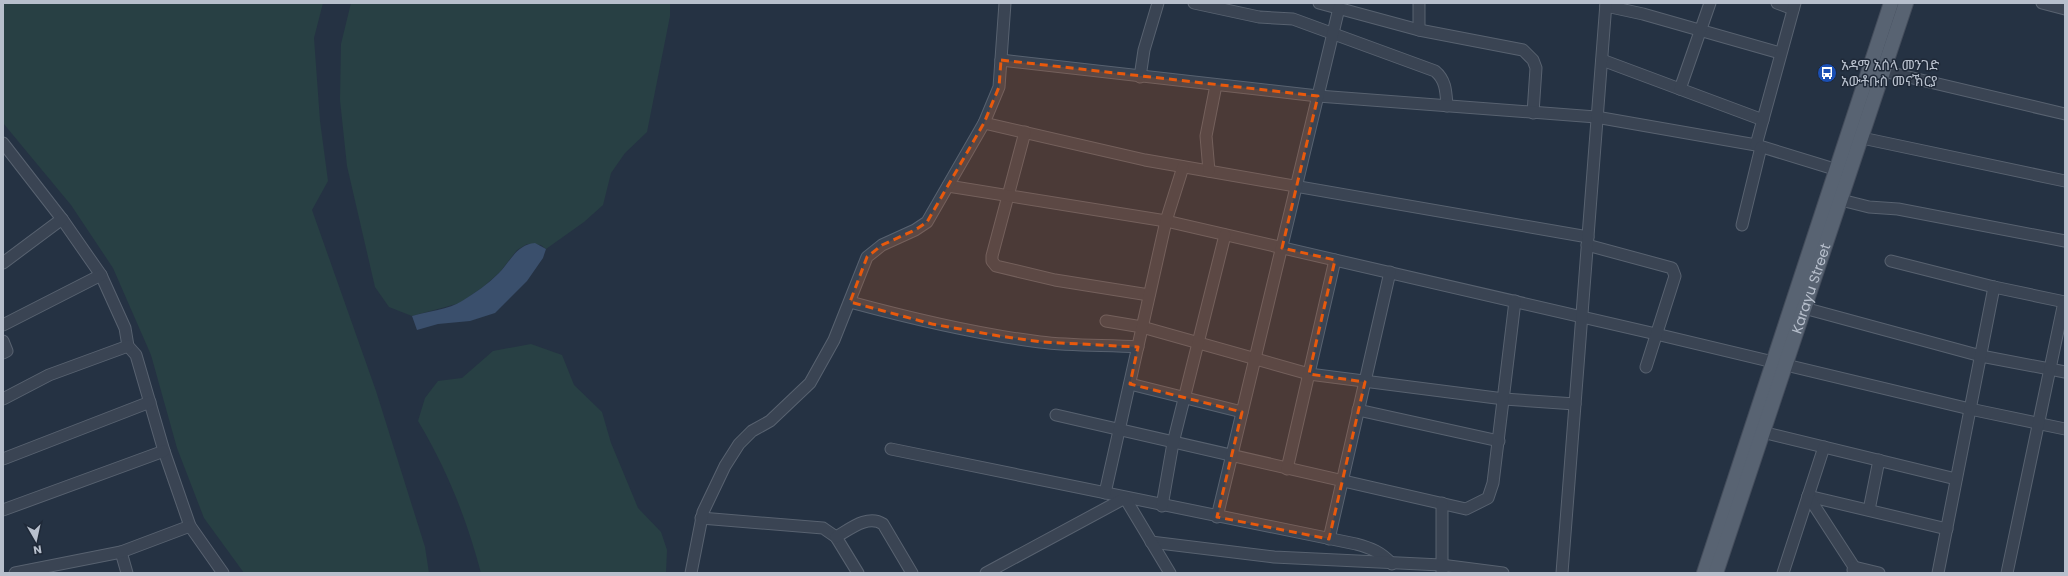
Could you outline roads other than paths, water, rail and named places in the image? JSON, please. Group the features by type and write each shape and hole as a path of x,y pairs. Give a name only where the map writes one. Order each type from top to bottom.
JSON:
{"main road":[{"name":"Karayu Street","path":"1716,573 1762,432 1836,169 1892,3"},
{"name":"Karayu Street","path":"1704,573 1780,364 1804,308 1906,3"}],"street":[{"path":"691,573 703,512 725,466 739,444 752,431 770,421 810,383 834,340 867,257 882,245 915,230 927,222 984,123 998,87 1005,3"},
{"path":"1140,77 1144,50 1158,3"},
{"path":"1194,3 1259,17 1294,19 1435,71 1442,77 1445,86 1447,106"},
{"path":"1319,3 1419,30 1523,50 1533,60 1536,68 1533,113"},
{"path":"1419,3 1419,30"},
{"path":"1680,89 1710,3"},
{"path":"1742,225 1763,120 1794,6 1777,3"},
{"path":"2042,3 2065,8"},
{"path":"1562,573 1596,117 1606,4 1701,32 1780,53"},
{"path":"1217,517 1339,8"},
{"path":"1001,60 1140,77 1318,96 1596,117 1759,146 1850,174"},
{"path":"1602,60 1763,120"},
{"path":"1884,71 2065,114"},
{"path":"1208,171 1206,136 1216,85"},
{"path":"984,123 1145,160 1587,241 1672,268 1675,276 1646,367"},
{"path":"1025,132 992,256 992,261 996,266 1055,280 1149,295"},
{"path":"1862,138 2065,181"},
{"path":"3,143 62,219 100,275 125,328 128,346 136,355 164,451 190,526 223,573"},
{"path":"1105,494 1166,221 1183,167"},
{"path":"948,186 1166,221 1515,301 1970,409 2065,429"},
{"path":"1841,200 1869,207 1898,209 2065,241"},
{"path":"3,264 62,219"},
{"path":"1162,506 1173,443 1200,342 1225,235"},
{"path":"1287,469 1335,260"},
{"path":"1891,261 1994,287 2064,302 2007,573"},
{"path":"1329,539 1390,272"},
{"path":"3,325 100,275"},
{"path":"1938,573 1994,287"},
{"path":"1056,415 1119,431 1466,509 1488,498 1493,483 1515,301"},
{"path":"850,302 932,324 999,336 1042,342 1138,347"},
{"path":"1804,308 1981,356 2065,372"},
{"path":"1106,321 1142,326 1308,374 1504,399 1575,404"},
{"path":"3,341 7,351 3,353"},
{"path":"3,399 49,375 128,346"},
{"path":"1130,384 1242,412"},
{"path":"3,459 69,432 150,402"},
{"path":"1358,410 1498,441"},
{"path":"1762,432 1956,479"},
{"path":"1783,573 1824,447"},
{"path":"891,449 1373,549 1384,556 1392,564"},
{"path":"3,510 164,451"},
{"path":"1869,510 1879,460"},
{"path":"1808,496 1947,529"},
{"path":"1808,496 1854,571 1879,573"},
{"path":"1125,498 1170,573"},
{"path":"986,573 1125,498"},
{"path":"1442,503 1442,569"},
{"path":"702,518 804,525 824,528 836,537 858,573"},
{"path":"836,537 866,521 879,521 883,524 912,573"},
{"path":"15,573 122,552 190,526"},
{"path":"1151,542 1274,558 1377,568 1392,564 1503,573"},
{"path":"122,552 127,573"}],"water":[{"path":"535,243 546,249 543,258 527,281 495,313 470,321 438,324 417,330 412,316 457,304 495,277 518,250 528,244"}],"place":[{"name":"አዳማ አሰላ መንገድ አውቶቡስ መናኽርያ","path":"1827,73"}]}
